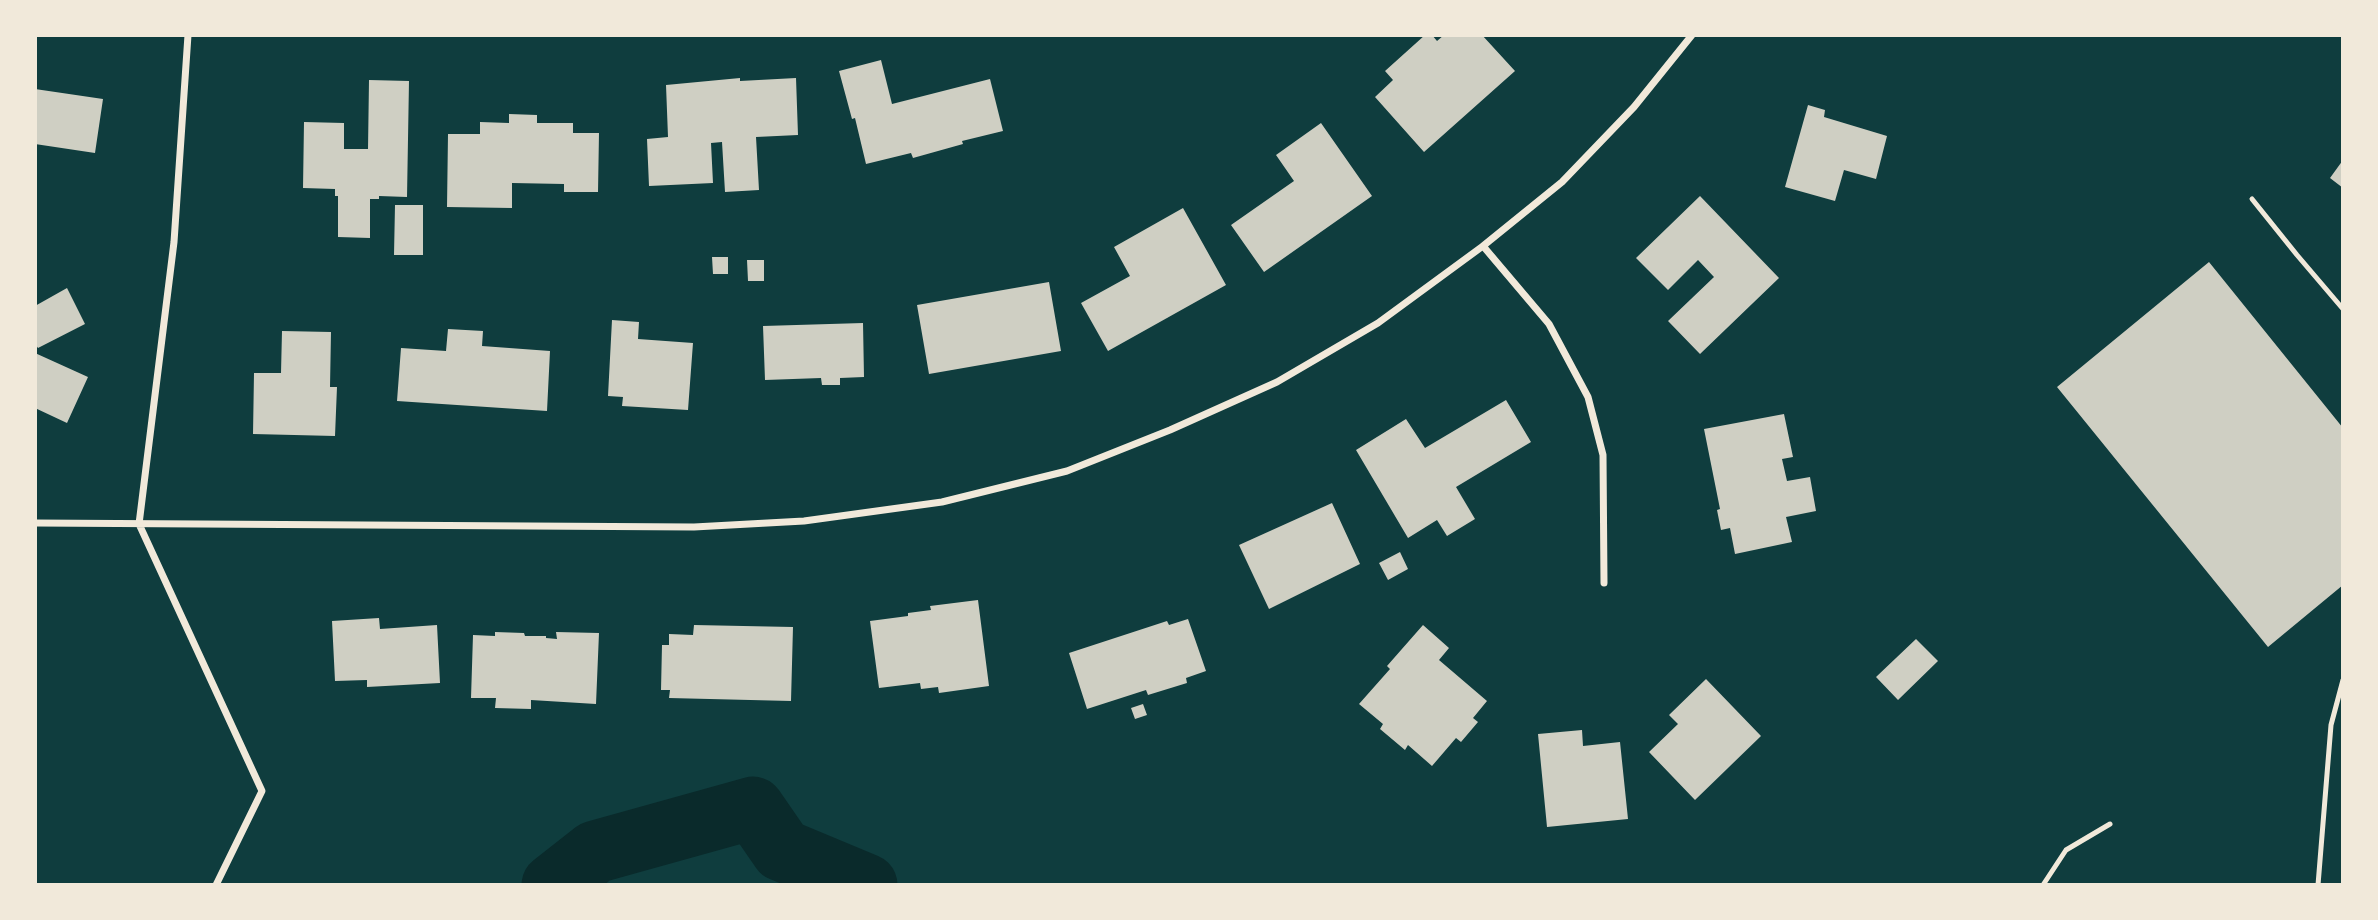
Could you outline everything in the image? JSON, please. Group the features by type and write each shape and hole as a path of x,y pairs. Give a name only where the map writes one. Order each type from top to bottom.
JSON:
{"street":[{"path":"188,35 174,242 139,524 262,791 216,885"},
{"path":"35,523 694,527 804,521 942,502 1066,471 1170,430 1277,382 1378,323 1483,246 1562,182 1633,107 1692,35"},
{"path":"1483,246 1549,324 1588,397 1603,455 1604,583"}],"lane":[{"path":"2252,199 2343,309"},
{"path":"2318,885 2331,724 2343,680"},
{"path":"2043,885 2066,849 2110,824"}],"building":[{"path":"1425,35 1432,35 1437,41 1444,35 1482,35 1515,71 1424,152 1375,97 1393,80 1385,71"},
{"path":"881,60 892,104 990,79 1003,131 962,141 963,144 913,158 911,153 866,164 855,118 852,119 839,71"},
{"path":"740,78 740,81 796,78 798,135 756,137 759,190 725,192 722,142 711,143 713,183 649,186 647,139 668,137 666,85"},
{"path":"369,80 409,81 407,197 379,196 379,199 370,199 370,238 338,237 338,196 335,196 335,189 303,188 304,122 344,123 344,149 368,149"},
{"path":"35,89 103,99 95,153 35,144"},
{"path":"1808,105 1825,110 1824,117 1887,136 1876,179 1844,170 1835,201 1785,187"},
{"path":"509,114 537,115 537,123 573,123 573,133 599,133 598,192 564,192 564,184 512,183 512,208 447,207 448,134 480,134 480,122 509,123"},
{"path":"1321,123 1372,196 1264,272 1231,225 1294,181 1276,155"},
{"path":"2343,160 2343,188 2330,178"},
{"path":"1700,196 1779,278 1700,354 1668,321 1714,277 1698,260 1668,290 1636,258"},
{"path":"395,205 423,205 423,255 394,255"},
{"path":"1183,208 1226,285 1108,351 1081,303 1130,276 1114,247"},
{"path":"712,257 728,257 728,274 713,274"},
{"path":"747,260 764,260 764,281 748,281"},
{"path":"2209,262 2343,428 2343,585 2268,647 2057,387"},
{"path":"1049,282 1061,351 929,374 917,305"},
{"path":"67,288 85,324 38,348 35,344 35,306"},
{"path":"612,320 639,322 638,339 693,343 688,410 622,406 623,397 608,396"},
{"path":"863,323 864,377 840,378 840,385 822,385 821,378 765,380 763,326"},
{"path":"448,329 483,331 482,346 550,351 547,411 397,401 401,348 446,351"},
{"path":"282,331 331,332 330,387 337,387 335,436 253,434 254,373 281,373"},
{"path":"35,353 88,377 67,423 35,408"},
{"path":"1506,400 1531,442 1456,487 1475,519 1447,536 1437,520 1408,538 1356,450 1406,419 1425,448"},
{"path":"1784,414 1793,457 1782,459 1787,481 1810,477 1816,511 1786,517 1792,542 1735,554 1730,528 1721,530 1717,510 1720,509 1704,429"},
{"path":"1332,503 1360,564 1269,609 1239,545"},
{"path":"1400,552 1408,569 1388,580 1379,563"},
{"path":"978,600 989,686 939,693 938,687 921,689 920,683 879,688 870,621 908,616 908,613 931,610 930,606"},
{"path":"379,618 380,629 437,625 440,683 367,687 367,680 335,681 332,621"},
{"path":"1188,619 1206,671 1186,678 1187,683 1148,695 1146,690 1087,709 1069,653 1167,621 1169,625"},
{"path":"694,625 793,627 791,701 669,698 670,690 661,690 662,645 669,645 669,634 693,635"},
{"path":"1423,625 1449,648 1439,660 1487,701 1473,718 1478,722 1461,742 1456,738 1432,766 1408,745 1405,750 1380,729 1383,724 1359,704 1390,669 1387,666"},
{"path":"495,632 524,633 525,636 557,639 556,632 599,633 596,704 531,700 531,709 495,708 496,698 471,698 473,635 495,636"},
{"path":"1916,639 1938,661 1898,700 1876,677"},
{"path":"1706,679 1761,736 1695,800 1649,752 1678,724 1669,715"},
{"path":"1143,704 1147,715 1135,719 1131,708"},
{"path":"1582,730 1583,746 1620,742 1628,819 1547,827 1538,734"}],"waterway":[{"path":"553,885 595,852 753,808 782,850 866,885"}]}
